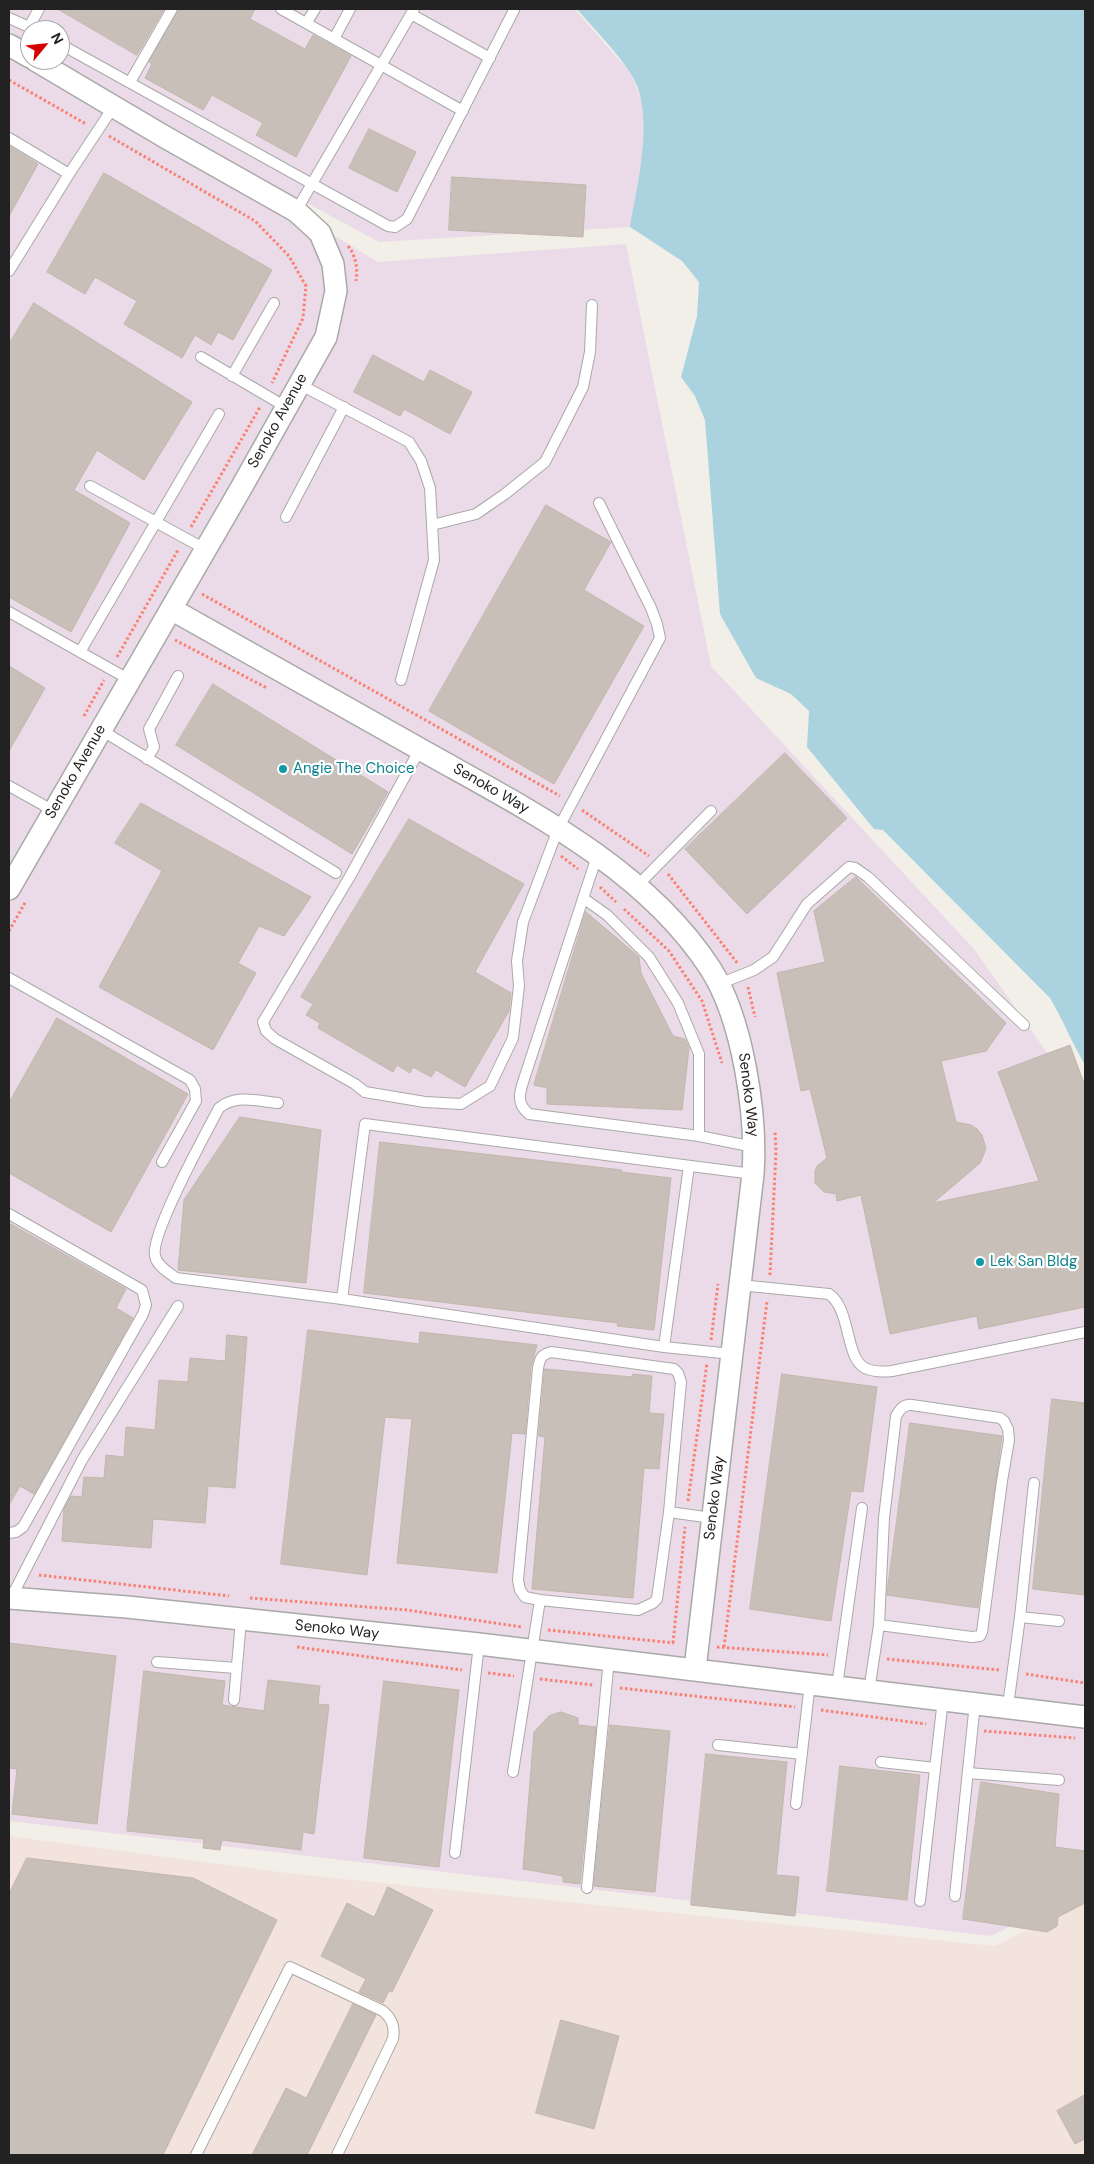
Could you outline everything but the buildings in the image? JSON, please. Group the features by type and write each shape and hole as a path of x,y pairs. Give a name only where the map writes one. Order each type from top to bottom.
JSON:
{"street":[{"path":"9,45 20,51"},
{"name":"Senoko Avenue","path":"9,889 326,337 336,291 333,264 320,233 296,210 165,137 51,70"},
{"name":"Senoko Way","path":"170,610 495,789 558,829 638,885 685,933 719,984 743,1049 755,1147 695,1669"},
{"name":"Senoko Way","path":"10,1598 44,1599 479,1644 1008,1706 1085,1717"}],"lane":[{"path":"130,82 172,9"},
{"path":"281,9 463,111"},
{"path":"307,22 314,9"},
{"path":"334,37 350,9"},
{"path":"70,49 388,226 399,226 407,219 490,58 513,9"},
{"path":"296,210 412,12 490,58"},
{"path":"9,271 114,106"},
{"path":"9,138 69,174"},
{"path":"232,376 274,303"},
{"path":"432,525 476,514 545,462 583,388 590,352 592,305"},
{"path":"201,358 286,407"},
{"path":"299,384 409,442 421,461 430,488 434,560 401,680"},
{"path":"286,517 344,408"},
{"path":"80,652 219,414"},
{"path":"90,486 205,549"},
{"path":"420,749 349,878 263,1022 266,1031 275,1039 355,1084 365,1092 425,1102 461,1104 490,1086 514,1038 519,986 517,961 523,922 558,829 660,638 651,608 599,503"},
{"path":"9,612 130,680"},
{"path":"147,759 154,747 149,728 178,676"},
{"path":"101,730 336,873"},
{"path":"9,786 54,811"},
{"path":"638,885 711,811"},
{"path":"597,856 519,1096 523,1110 528,1114 551,1118 699,1136 755,1147"},
{"path":"719,984 745,974 773,957 807,904 849,868 855,868 868,877 1024,1025"},
{"path":"583,898 607,915 649,957 678,1003 699,1054 699,1136"},
{"path":"9,978 190,1080 195,1089 196,1101 162,1162"},
{"path":"278,1103 236,1099 227,1102 219,1108 186,1171 155,1242 155,1257 162,1267 176,1278 342,1299 664,1347 732,1354"},
{"path":"342,1299 365,1124 753,1174"},
{"path":"664,1347 689,1166"},
{"path":"9,1214 142,1290 146,1305 143,1314 23,1527 9,1534"},
{"path":"740,1285 829,1294 839,1303 856,1359 864,1368 878,1372 892,1371 1085,1332"},
{"path":"10,1598 82,1460 178,1306"},
{"path":"551,1352 622,1360 674,1369 678,1373 681,1382 669,1512 657,1599 653,1603 638,1610 525,1597 520,1590 518,1580 538,1368 540,1359 544,1354 551,1352"},
{"path":"869,1690 879,1624 884,1518 896,1416 900,1410 908,1405 912,1405 1000,1418 1008,1429 1009,1440 980,1636 972,1637 879,1624"},
{"path":"1008,1706 1020,1617 1034,1483"},
{"path":"836,1686 862,1508"},
{"path":"669,1512 712,1518"},
{"path":"513,1772 540,1600"},
{"path":"1020,1617 1059,1621"},
{"path":"234,1700 241,1620"},
{"path":"456,1853 479,1644"},
{"path":"588,1888 609,1659"},
{"path":"158,1662 236,1668"},
{"path":"796,1804 810,1683"},
{"path":"920,1902 944,1699"},
{"path":"955,1896 975,1703"},
{"path":"718,1744 802,1754"},
{"path":"881,1762 935,1768"},
{"path":"968,1773 1059,1780"},
{"path":"196,2155 290,1967 382,2011 389,2016 395,2029 394,2039 337,2155"}],"path":[{"path":"9,80 255,221 289,256 306,286 303,318 266,396 83,718"},
{"path":"199,592 572,803 660,863 745,974 756,1022"},
{"path":"724,1647 769,1288 776,1151 774,1125"},
{"path":"288,1646 476,1672 807,1708 940,1726"},
{"path":"972,1730 1076,1738"}],"shaded area":[{"path":"9,9 575,9 632,75 644,108 642,158 630,227 379,242 59,70 70,70 70,20 20,20 20,70 58,70 378,262 626,244 711,666 973,948 1085,1106 1085,1890 991,1936 9,1821"},
{"path":"9,1836 295,1874 995,1946 1085,1900 1085,2155 9,2155"}],"water":[{"path":"577,9 1085,9 1085,1065 1050,998 883,830 874,829 807,747 809,711 791,694 756,678 720,614 705,420 695,396 681,377 697,316 699,282 682,261 630,227 640,170 644,128 638,90 631,74 619,57"}],"place":[{"name":"Angie The Choice","path":"283,769"},
{"name":"Lek San Bldg","path":"980,1262"}]}
